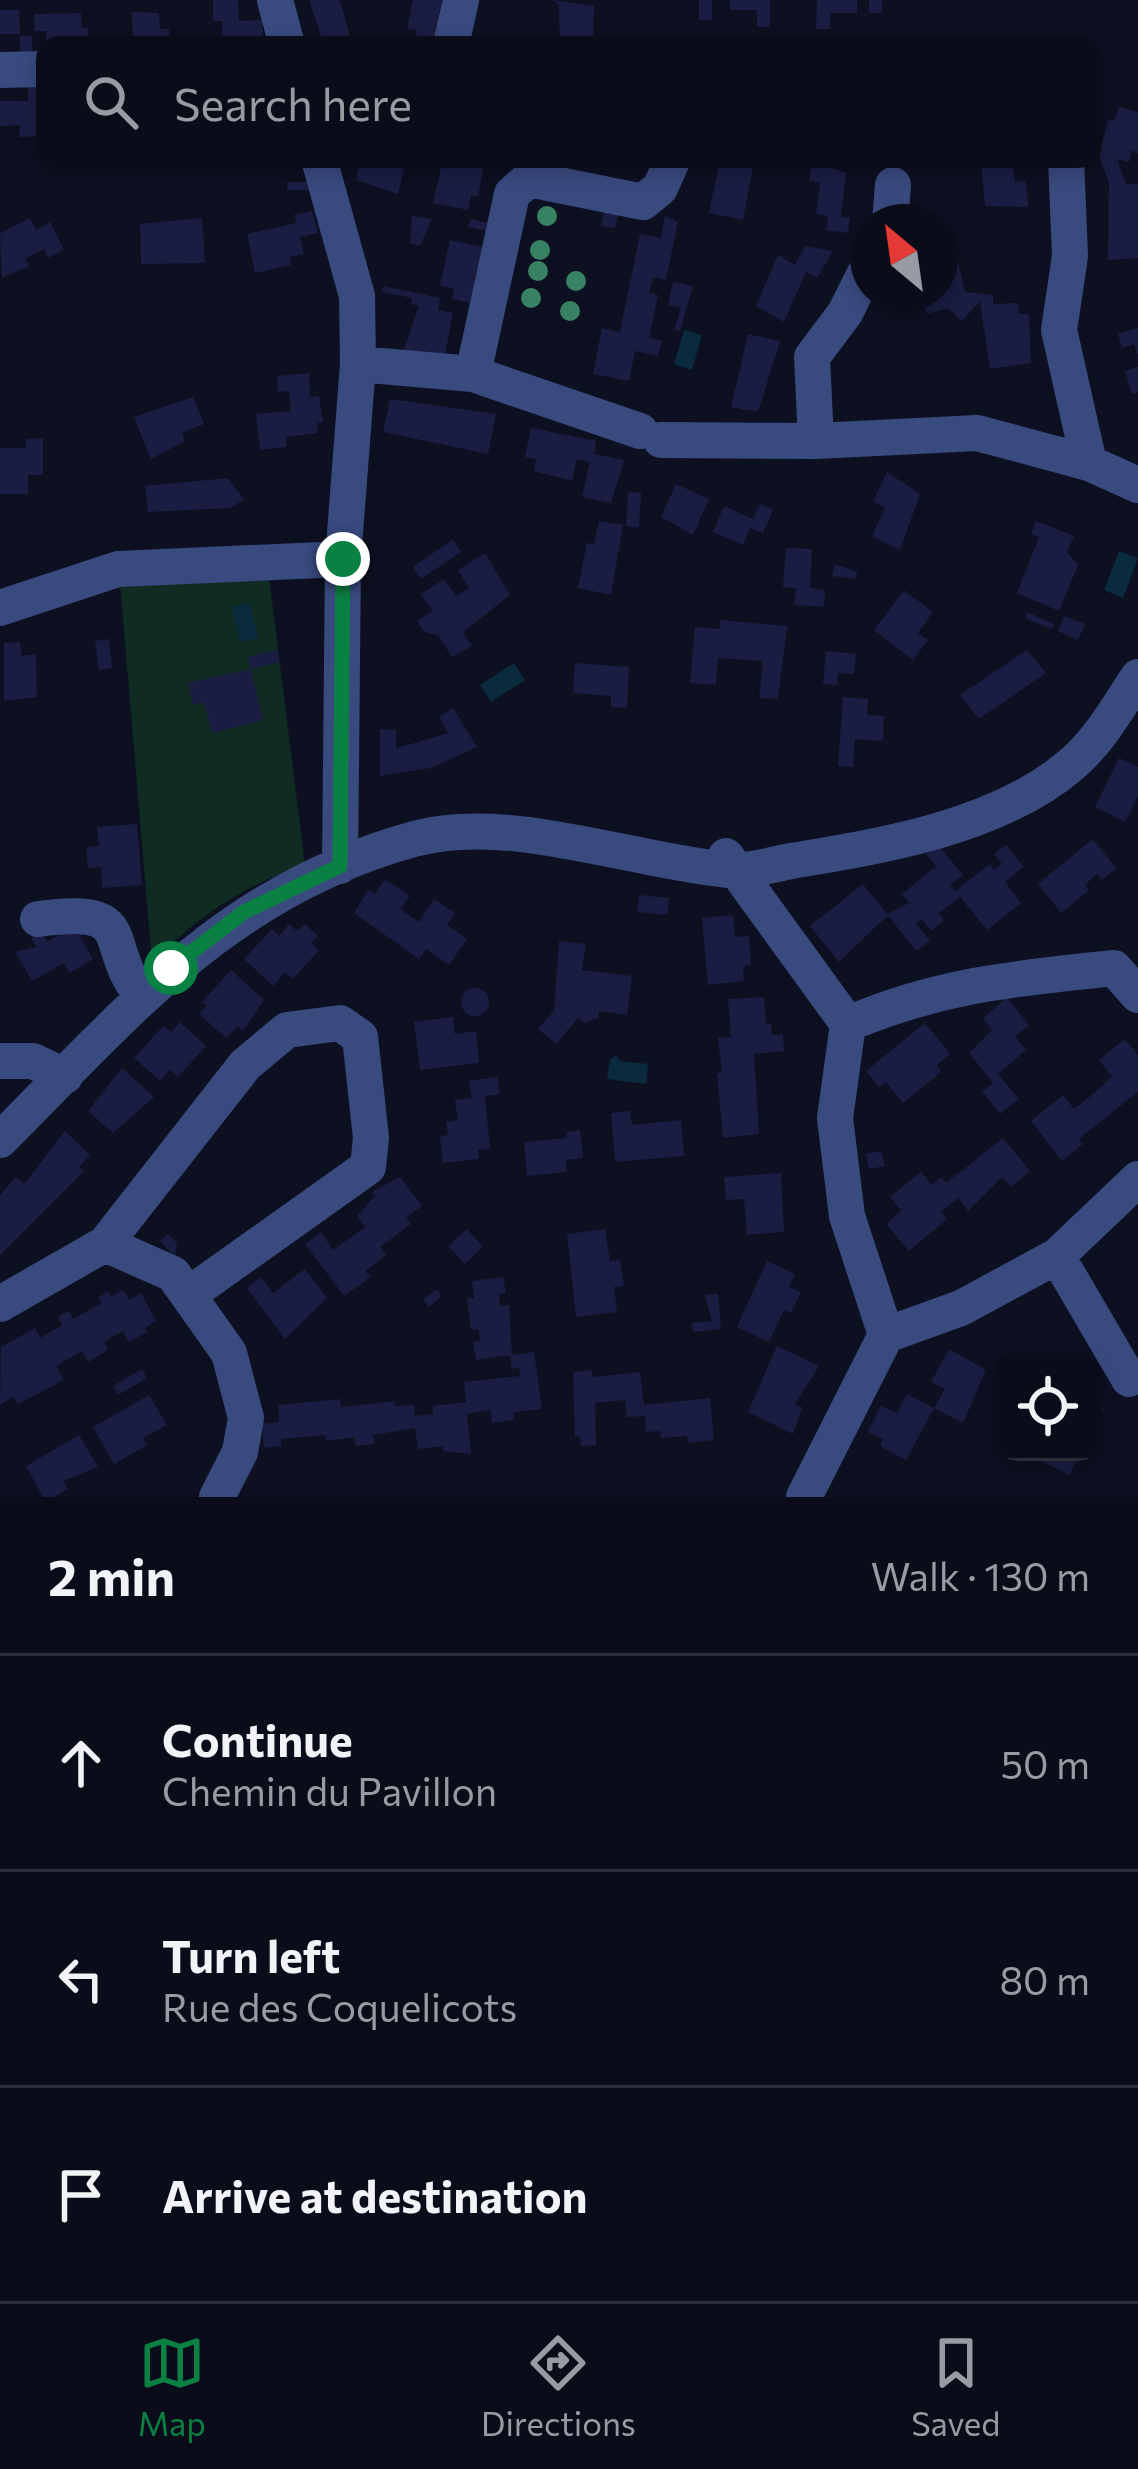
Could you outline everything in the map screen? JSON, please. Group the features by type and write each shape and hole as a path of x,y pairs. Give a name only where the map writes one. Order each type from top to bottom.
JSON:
{"street":[{"path":"275,0 285,36"},
{"path":"453,36 461,0"},
{"path":"0,70 36,70"},
{"path":"321,168 357,296 358,364 343,559 340,866"},
{"path":"472,374 512,194 529,179 643,202 661,188 670,168"},
{"path":"1066,168 1070,256 1059,330 1089,463"},
{"path":"891,204 893,185"},
{"path":"816,441 812,357 850,302"},
{"path":"358,364 472,374 650,436 816,441 977,434 1089,463 1138,485"},
{"path":"0,608 118,569 343,559"},
{"path":"0,1139 171,968 244,912 340,866 414,839 470,830 730,863 884,846 1007,804 1070,766 1098,738 1138,677"},
{"path":"730,863 848,1024 835,1118 837,1138 847,1216 886,1335"},
{"path":"38,919 69,914 106,922 119,937 123,972 142,997"},
{"path":"848,1024 910,997 958,985 1114,968 1138,995"},
{"path":"0,1304 105,1244 245,1065 287,1030 340,1023 360,1037 371,1138 368,1167 188,1294"},
{"path":"0,1061 33,1061 64,1076"},
{"path":"803,1497 886,1335 961,1308 1057,1256 1138,1179"},
{"path":"105,1244 173,1274 229,1353 246,1418 240,1452 217,1497"},
{"path":"1057,1256 1129,1378"},
{"path":"240,1452 247,1497"}],"green space":[{"path":"269,577 305,865 223,904 152,962 120,584"}],"water":[{"path":"684,330 702,335 692,370 674,364"},
{"path":"1119,551 1138,558 1123,598 1104,590"},
{"path":"250,603 258,638 240,642 232,607"},
{"path":"514,663 525,680 491,702 480,685"},
{"path":"616,1055 620,1061 648,1064 646,1084 607,1079 610,1060"}],"building":[{"path":"213,0 238,0 239,21 262,20 263,36 222,36 222,21 213,21"},
{"path":"309,0 340,0 350,36 321,36"},
{"path":"413,0 442,0 438,19 450,22 447,36 416,36 417,30 407,29"},
{"path":"552,0 594,6 593,36 560,36 559,4"},
{"path":"699,0 712,0 712,20 699,20"},
{"path":"730,0 770,0 770,27 757,27 757,10 730,10"},
{"path":"817,0 857,0 857,13 830,13 830,29 816,29"},
{"path":"869,0 882,0 882,13 869,13"},
{"path":"0,10 19,10 20,34 0,34"},
{"path":"132,12 159,13 160,29 169,29 169,36 133,36"},
{"path":"81,13 88,36 46,36 46,31 35,31 34,14"},
{"path":"20,36 32,36 33,62 20,62"},
{"path":"28,81 36,81 36,136 19,137 20,125 0,126 0,101 28,101"},
{"path":"1119,107 1138,112 1138,153 1132,150 1129,162 1117,159 1126,184 1138,184 1138,258 1108,260 1109,184 1102,143 1108,120 1114,121"},
{"path":"359,168 404,168 398,194 356,180"},
{"path":"441,168 483,168 478,197 471,195 468,210 433,203"},
{"path":"718,168 753,168 743,220 709,213"},
{"path":"811,168 846,173 841,217 850,218 848,233 826,230 828,216 816,214 820,182 809,181"},
{"path":"981,168 1013,168 1015,182 1026,181 1028,207 985,206"},
{"path":"287,182 307,182 309,190 287,190"},
{"path":"606,203 620,206 615,228 601,226"},
{"path":"312,211 318,233 300,237 304,254 290,257 291,265 255,273 247,234 297,223 294,215"},
{"path":"412,216 432,219 420,246 410,243"},
{"path":"665,216 678,222 666,280 653,277 649,293 658,295 649,338 662,341 658,356 635,351 629,381 593,374 602,328 620,332 640,234 661,238"},
{"path":"30,218 36,230 50,222 64,249 48,258 44,249 25,259 29,266 2,278 0,233"},
{"path":"202,218 205,263 141,264 140,224"},
{"path":"470,219 494,224 492,232 468,227"},
{"path":"450,240 487,248 474,279 480,280 476,304 452,299 454,289 440,285"},
{"path":"805,246 833,251 817,278 806,272 784,322 756,306 778,255 795,265"},
{"path":"958,261 965,292 993,295 993,304 1018,303 1019,314 1029,314 1031,363 990,369 980,301 962,321 952,312 958,312"},
{"path":"673,282 693,286 680,331 674,330 681,308 668,305"},
{"path":"383,286 440,298 438,310 453,313 444,360 403,352 419,306 411,304 412,298 382,292"},
{"path":"1138,328 1137,354 1134,344 1122,348 1118,334"},
{"path":"748,334 780,341 758,412 731,407"},
{"path":"1138,367 1138,392 1132,394 1125,371"},
{"path":"309,373 310,397 319,396 323,422 317,423 318,433 286,437 286,447 260,450 256,414 291,411 289,391 278,392 277,376"},
{"path":"193,397 204,424 182,433 185,441 151,459 134,417"},
{"path":"390,399 496,414 488,454 383,432"},
{"path":"531,428 596,441 594,454 624,460 611,503 582,497 590,462 577,459 572,481 534,471 536,459 525,457"},
{"path":"43,438 43,475 28,475 28,494 0,494 0,448 26,448 26,439"},
{"path":"887,472 920,494 900,550 872,536 885,508 873,502"},
{"path":"228,478 244,499 231,508 148,512 145,486"},
{"path":"676,484 709,499 693,535 661,517"},
{"path":"628,492 641,493 639,528 626,526"},
{"path":"760,504 773,510 763,533 750,528 743,545 713,532 724,506 753,519"},
{"path":"599,521 623,525 611,595 578,588 587,543 594,544"},
{"path":"1036,521 1074,536 1067,552 1078,565 1059,611 1017,593 1039,537 1031,534"},
{"path":"453,539 461,552 421,579 413,567"},
{"path":"786,548 812,549 810,588 825,590 824,607 794,605 796,588 783,587"},
{"path":"485,553 510,595 463,632 472,646 452,657 438,635 424,632 417,621 433,611 421,594 444,579 456,596 469,588 458,570"},
{"path":"835,564 857,572 856,579 832,576"},
{"path":"904,590 933,612 918,633 928,640 913,660 874,630"},
{"path":"1027,612 1054,624 1052,629 1025,618"},
{"path":"1064,616 1085,624 1078,640 1058,631"},
{"path":"720,620 787,626 778,699 759,698 763,661 718,658 716,685 690,683 695,627 720,629"},
{"path":"109,639 112,668 99,670 95,641"},
{"path":"20,642 22,656 36,654 37,697 4,701 4,643"},
{"path":"278,650 279,662 251,669 248,657"},
{"path":"1027,650 1046,673 979,719 960,695"},
{"path":"826,651 856,654 854,674 838,673 837,685 823,684"},
{"path":"575,663 629,667 627,708 611,707 611,696 573,693"},
{"path":"251,669 263,720 212,733 204,702 193,705 188,683"},
{"path":"843,697 868,699 867,715 884,716 883,741 855,739 853,767 838,766"},
{"path":"453,708 477,747 431,768 380,776 380,729 396,730 396,748 422,741 448,733 439,717"},
{"path":"1119,758 1138,767 1138,796 1125,822 1095,807"},
{"path":"137,824 142,885 102,888 101,867 88,868 86,847 99,846 97,827"},
{"path":"1093,839 1116,868 1102,880 1097,874 1085,885 1089,890 1061,913 1038,884"},
{"path":"1006,845 1024,867 1005,882 1021,903 987,930 960,897 939,913 944,920 931,931 922,919 916,923 930,941 916,951 887,914 909,903 902,894 936,866 925,853 941,848 963,875 950,885 955,891 990,864 994,870 1002,864 994,854"},
{"path":"385,879 410,896 400,909 419,922 434,899 455,913 447,925 467,939 449,965 426,949 419,959 354,913 368,890 375,894"},
{"path":"863,884 888,915 839,962 810,926"},
{"path":"639,895 669,898 667,915 637,912"},
{"path":"733,915 735,937 749,936 751,965 743,966 744,981 708,985 702,918"},
{"path":"289,924 297,931 305,924 318,936 311,943 319,950 293,979 285,972 273,986 244,959 272,929 279,936"},
{"path":"73,926 87,932 80,937 93,959 70,973 64,963 32,981 15,952 36,947 30,935 39,929 47,942"},
{"path":"559,941 586,944 582,970 632,976 627,1015 599,1011 598,1018 584,1023 578,1018 556,1044 538,1029 554,1011"},
{"path":"231,970 264,1000 243,1031 238,1026 226,1038 199,1014 207,1005 202,1002"},
{"path":"475,988 485,992 489,1002 485,1012 475,1016 465,1012 461,1002 465,992"},
{"path":"764,997 766,1025 771,1024 772,1035 783,1034 784,1051 754,1054 759,1134 723,1138 718,1038 731,1037 728,999"},
{"path":"1007,998 1029,1025 1015,1036 1026,1050 998,1074 1019,1099 1000,1114 982,1091 993,1083 969,1053 992,1030 983,1018"},
{"path":"453,1017 455,1034 476,1031 479,1063 420,1070 414,1022"},
{"path":"180,1022 206,1046 178,1077 170,1070 160,1081 134,1058 163,1026 171,1032"},
{"path":"925,1023 950,1054 937,1065 941,1072 903,1103 886,1082 879,1087 866,1071"},
{"path":"1125,1039 1138,1055 1138,1092 1079,1139 1083,1144 1062,1161 1031,1121 1063,1095 1074,1109 1087,1099 1112,1077 1099,1060"},
{"path":"122,1068 154,1097 113,1133 88,1111"},
{"path":"497,1077 500,1094 485,1096 490,1149 478,1150 479,1159 443,1163 440,1136 448,1135 446,1122 458,1120 455,1100 472,1098 469,1081"},
{"path":"630,1111 632,1125 681,1120 684,1156 615,1162 611,1113"},
{"path":"580,1130 583,1158 566,1160 567,1172 527,1176 524,1142 567,1138 567,1132"},
{"path":"65,1131 90,1155 79,1167 84,1171 0,1255 0,1195 16,1177 24,1184"},
{"path":"1003,1138 1030,1171 1011,1187 1002,1177 968,1211 958,1198 941,1212 947,1219 909,1251 886,1224 901,1210 890,1197 921,1172 932,1185 941,1177 946,1183"},
{"path":"881,1151 885,1166 869,1169 866,1154"},
{"path":"781,1173 784,1232 747,1235 744,1199 726,1200 724,1177"},
{"path":"400,1177 422,1206 406,1218 411,1224 380,1247 386,1255 365,1271 371,1277 344,1296 305,1244 321,1232 333,1250 365,1227 357,1216 375,1196 372,1192"},
{"path":"467,1229 483,1247 465,1264 448,1246"},
{"path":"605,1229 610,1261 620,1260 624,1286 614,1287 617,1312 576,1317 567,1234"},
{"path":"168,1234 177,1243 175,1257 160,1241"},
{"path":"767,1261 795,1274 789,1287 801,1292 791,1313 784,1310 769,1342 737,1327"},
{"path":"305,1269 327,1298 285,1339 247,1288 261,1277 273,1293"},
{"path":"503,1277 506,1293 499,1294 500,1306 509,1305 512,1355 534,1352 542,1409 513,1412 514,1420 492,1423 490,1410 467,1414 471,1454 443,1451 443,1446 418,1449 415,1428 373,1435 374,1444 355,1446 355,1437 326,1441 325,1435 281,1439 281,1446 264,1448 262,1424 279,1422 278,1405 340,1399 341,1407 395,1401 395,1406 414,1405 415,1416 433,1414 433,1406 466,1402 464,1382 520,1376 519,1368 512,1369 510,1355 476,1360 473,1342 480,1341 479,1329 471,1330 467,1298 474,1298 472,1281"},
{"path":"436,1289 442,1296 429,1307 423,1300"},
{"path":"123,1290 129,1300 141,1293 156,1321 145,1328 147,1332 129,1342 123,1331 104,1342 108,1350 88,1362 82,1351 56,1366 64,1380 18,1404 13,1397 0,1405 1,1347 35,1328 40,1338 62,1325 58,1317 69,1311 73,1319 102,1303 98,1298 108,1291 111,1297"},
{"path":"718,1294 721,1329 693,1332 692,1323 712,1321 705,1295"},
{"path":"777,1346 819,1366 795,1404 802,1407 793,1434 748,1412"},
{"path":"949,1349 986,1370 963,1423 934,1408 945,1389 931,1382"},
{"path":"142,1369 147,1378 118,1395 113,1386"},
{"path":"592,1370 593,1377 640,1372 644,1405 710,1398 714,1440 688,1443 687,1436 661,1438 660,1431 646,1432 645,1416 627,1417 625,1400 595,1403 596,1445 581,1446 580,1436 575,1437 573,1372"},
{"path":"907,1394 934,1408 906,1460 880,1446 883,1439 868,1432 881,1406 897,1413"},
{"path":"149,1395 167,1425 143,1438 147,1445 114,1464 93,1427"},
{"path":"79,1435 98,1467 63,1481 68,1489 54,1497 43,1497 26,1466"},
{"path":"1041,1461 1076,1461 1069,1475"}],"route":[{"path":"171,968 244,912 340,866 343,559"}]}
